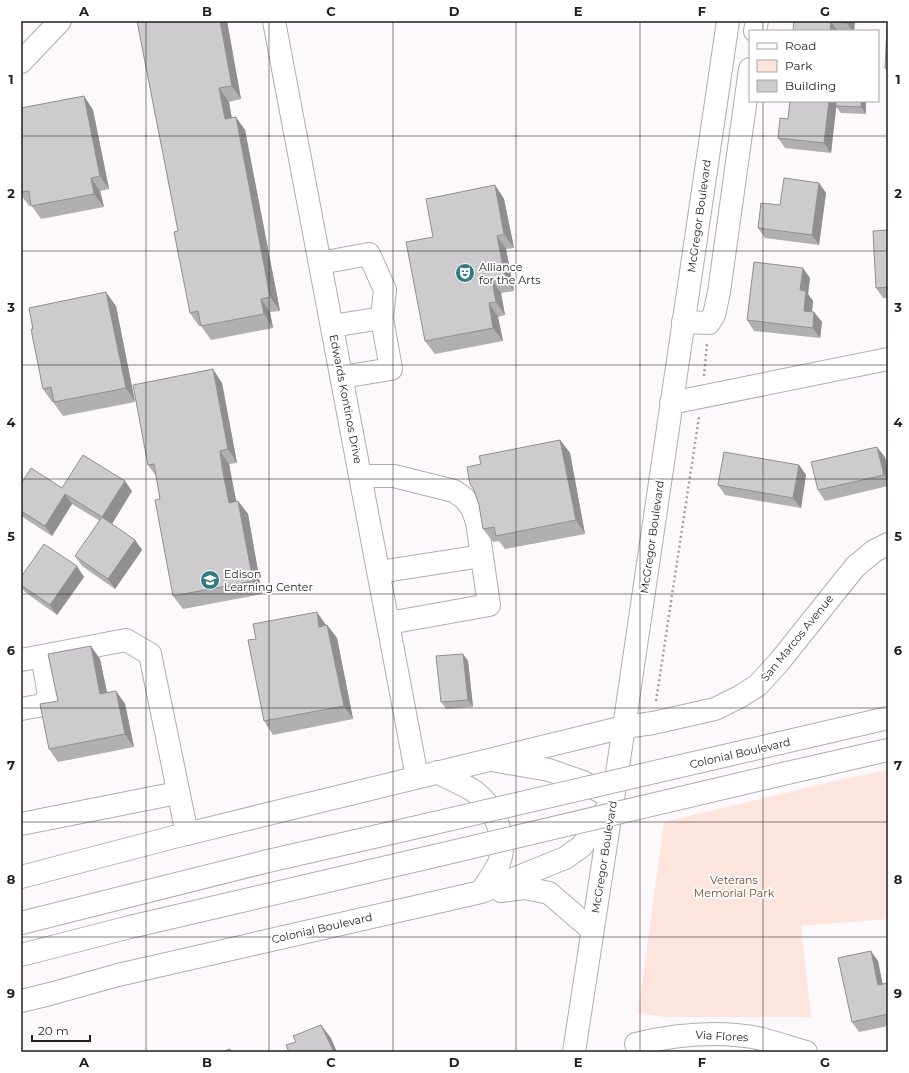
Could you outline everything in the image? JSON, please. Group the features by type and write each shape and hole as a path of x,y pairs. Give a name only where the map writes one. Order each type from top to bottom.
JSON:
{"main road":[{"path":"21,62 60,21"},
{"name":"Edwards Kontinos Drive","path":"274,21 389,623 427,774"},
{"name":"McGregor Boulevard","path":"574,1052 624,727 728,21"},
{"path":"684,322 710,323 714,315 719,292 749,76"},
{"path":"320,263 369,254 385,290 382,318 391,368 342,377"},
{"path":"332,326 382,318"},
{"path":"671,403 888,359"},
{"path":"360,476 394,476 454,491 464,498 472,508 476,522 489,605 389,623"},
{"name":"San Marcos Avenue","path":"427,774 624,727 653,723 715,709 741,696 758,685 779,662 855,566 888,544"},
{"path":"379,572 482,556"},
{"path":"21,660 126,640 150,654 186,834"},
{"path":"21,709 43,704 49,695 42,656"},
{"name":"Colonial Boulevard","path":"21,923 261,863 888,718"},
{"path":"21,955 130,927 888,750"},
{"path":"489,759 549,770 584,782 613,799"},
{"path":"21,877 427,774 475,792 490,808 503,843 499,863 482,892"},
{"path":"21,824 177,793"},
{"name":"Colonial Boulevard","path":"21,1001 118,975 482,892 565,858 582,846 613,799"},
{"path":"482,892 525,888 550,893 592,930"},
{"name":"Via Flores","path":"636,1044 677,1036 719,1034 762,1039 806,1052"}],"path":[{"path":"653,723 702,397 710,323"}],"green space":[{"name":"Veterans Memorial Park","path":"888,770 888,919 801,926 811,1017 664,1017 638,1013 664,822 843,779"}],"building":[{"path":"137,21 220,21 232,86 219,88 225,119 236,117 270,297 261,299 264,314 201,326 198,311 190,313 174,232 178,231"},
{"path":"794,21 847,21 847,23 831,22 830,30 793,30"},
{"path":"887,26 888,68 885,68"},
{"path":"84,96 100,176 91,178 94,194 31,206 29,191 21,192 21,108"},
{"path":"790,102 829,102 824,143 778,138 780,118 788,119"},
{"path":"836,102 861,102 861,107 836,106"},
{"path":"784,178 819,183 812,235 758,228 761,203 780,205"},
{"name":"Alliance for the Arts","path":"495,185 504,234 497,236 505,277 492,280 496,302 489,303 493,328 425,341 406,242 433,237 426,199"},
{"path":"888,230 888,287 876,288 873,231"},
{"path":"754,262 803,268 800,290 806,291 804,311 814,312 813,328 747,320"},
{"path":"106,292 126,388 54,402 51,387 43,389 31,329 33,329 29,308"},
{"path":"213,369 228,449 220,451 222,467 229,503 238,501 253,581 173,596 155,500 160,499 154,464 148,465 133,385"},
{"path":"560,440 576,520 496,536 494,527 483,529 479,505 474,490 470,484 467,467 481,464 479,456"},
{"path":"877,447 884,475 818,490 811,462"},
{"path":"724,452 799,465 793,498 718,485"},
{"path":"83,455 125,481 102,517 65,494 45,526 21,511 21,484 31,468 62,488"},
{"path":"102,517 135,540 108,579 75,556"},
{"path":"44,544 77,566 50,605 21,585 21,577"},
{"path":"317,612 319,627 327,625 344,706 264,721 248,640 256,639 253,624"},
{"path":"91,646 100,694 116,691 125,734 49,749 40,704 58,701 48,654"},
{"path":"463,654 468,700 441,702 436,656"},
{"path":"871,951 878,985 887,983 888,1014 852,1022 838,958"},
{"path":"321,1025 334,1052 289,1052 286,1045 296,1042 293,1036"},
{"path":"230,1049 231,1052 222,1052"}],"place":[{"name":"Alliance for the Arts","path":"465,273"},
{"name":"Edison Learning Center","path":"210,580"}]}
